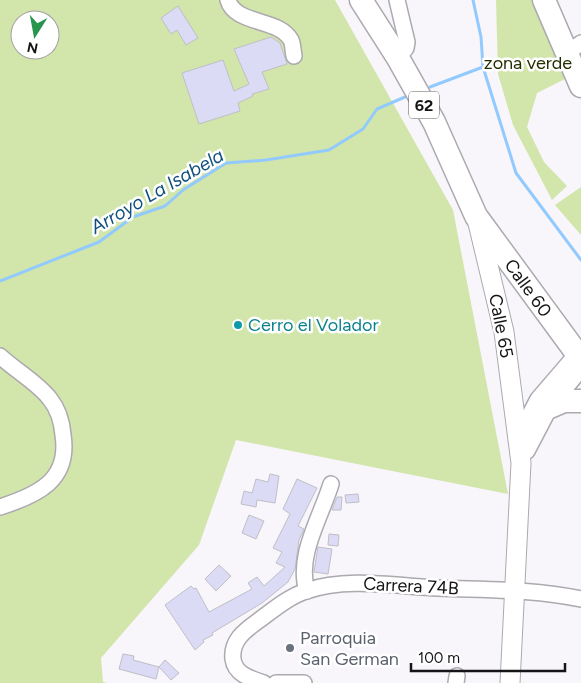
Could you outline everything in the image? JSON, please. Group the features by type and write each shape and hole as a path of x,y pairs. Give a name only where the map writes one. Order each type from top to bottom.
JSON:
{"highway":[{"name":"Calle 65","path":"361,0 398,58 434,122 476,216"},
{"path":"544,0 574,48 581,86"},
{"name":"Calle 60","path":"476,216 580,358"},
{"path":"550,407 564,401 581,401"}],"main road":[{"name":"Calle 65","path":"476,216 504,332 521,463 510,683"}],"street":[{"path":"228,0 233,9 285,34 291,40 294,56"},
{"path":"397,0 407,42 406,48 398,58"},
{"path":"0,356 49,397 62,425 64,460 58,474 23,500 0,508"},
{"path":"521,463 550,407 580,358"},
{"path":"521,463 528,418 531,412 548,384 580,358"},
{"path":"307,591 304,576 308,550 331,484"},
{"name":"Carrera 74B","path":"264,683 250,679 239,671 234,662 235,642 245,630 286,600 307,591 345,583 548,592 581,599"},
{"path":"276,683 304,683"}],"green space":[{"name":"Cerro el Volador","path":"0,0 335,0 453,210 508,494 236,440 199,545 101,658 103,682 107,683 0,683"},
{"name":"zona verde","path":"496,0 533,0 567,78 537,93 527,127 544,162 567,186 552,200 513,125 498,74"},
{"path":"581,187 581,235 555,205"}],"building":[{"path":"178,6 198,38 186,45 177,30 171,34 161,18"},
{"path":"271,37 280,43 287,64 262,72 269,89 252,94 253,96 238,103 240,111 199,124 182,73 223,60 234,91 249,84 234,49"},
{"path":"270,474 279,476 275,503 257,500 256,507 241,504 244,491 252,493 256,479 268,482"},
{"path":"297,479 317,488 298,526 304,529 299,540 295,569 288,582 262,603 212,633 213,635 203,640 204,642 195,650 165,605 191,586 194,589 196,588 209,612 252,589 248,583 257,577 264,586 285,567 276,563 282,552 273,548 290,514 283,509"},
{"path":"358,494 359,502 346,503 345,495"},
{"path":"337,497 342,497 341,510 332,510"},
{"path":"249,515 264,521 256,539 242,533"},
{"path":"329,534 339,535 338,546 328,545"},
{"path":"318,547 332,549 328,574 314,572"},
{"path":"219,565 231,576 216,591 205,579"},
{"path":"123,654 134,656 133,660 159,667 156,679 119,669"},
{"path":"165,660 179,673 171,680 159,667"}],"waterway":[{"path":"473,0 481,37 483,67 516,173 581,260"},
{"name":"Arroyo La Isabela","path":"430,87 483,67"},
{"name":"Arroyo La Isabela","path":"0,281 99,242 133,217 165,206 183,190 226,163 266,160 329,150 363,129 377,109 405,97"}],"place":[{"name":"Cerro el Volador","path":"238,325"},
{"name":"Parroquia San German","path":"290,648"}]}
